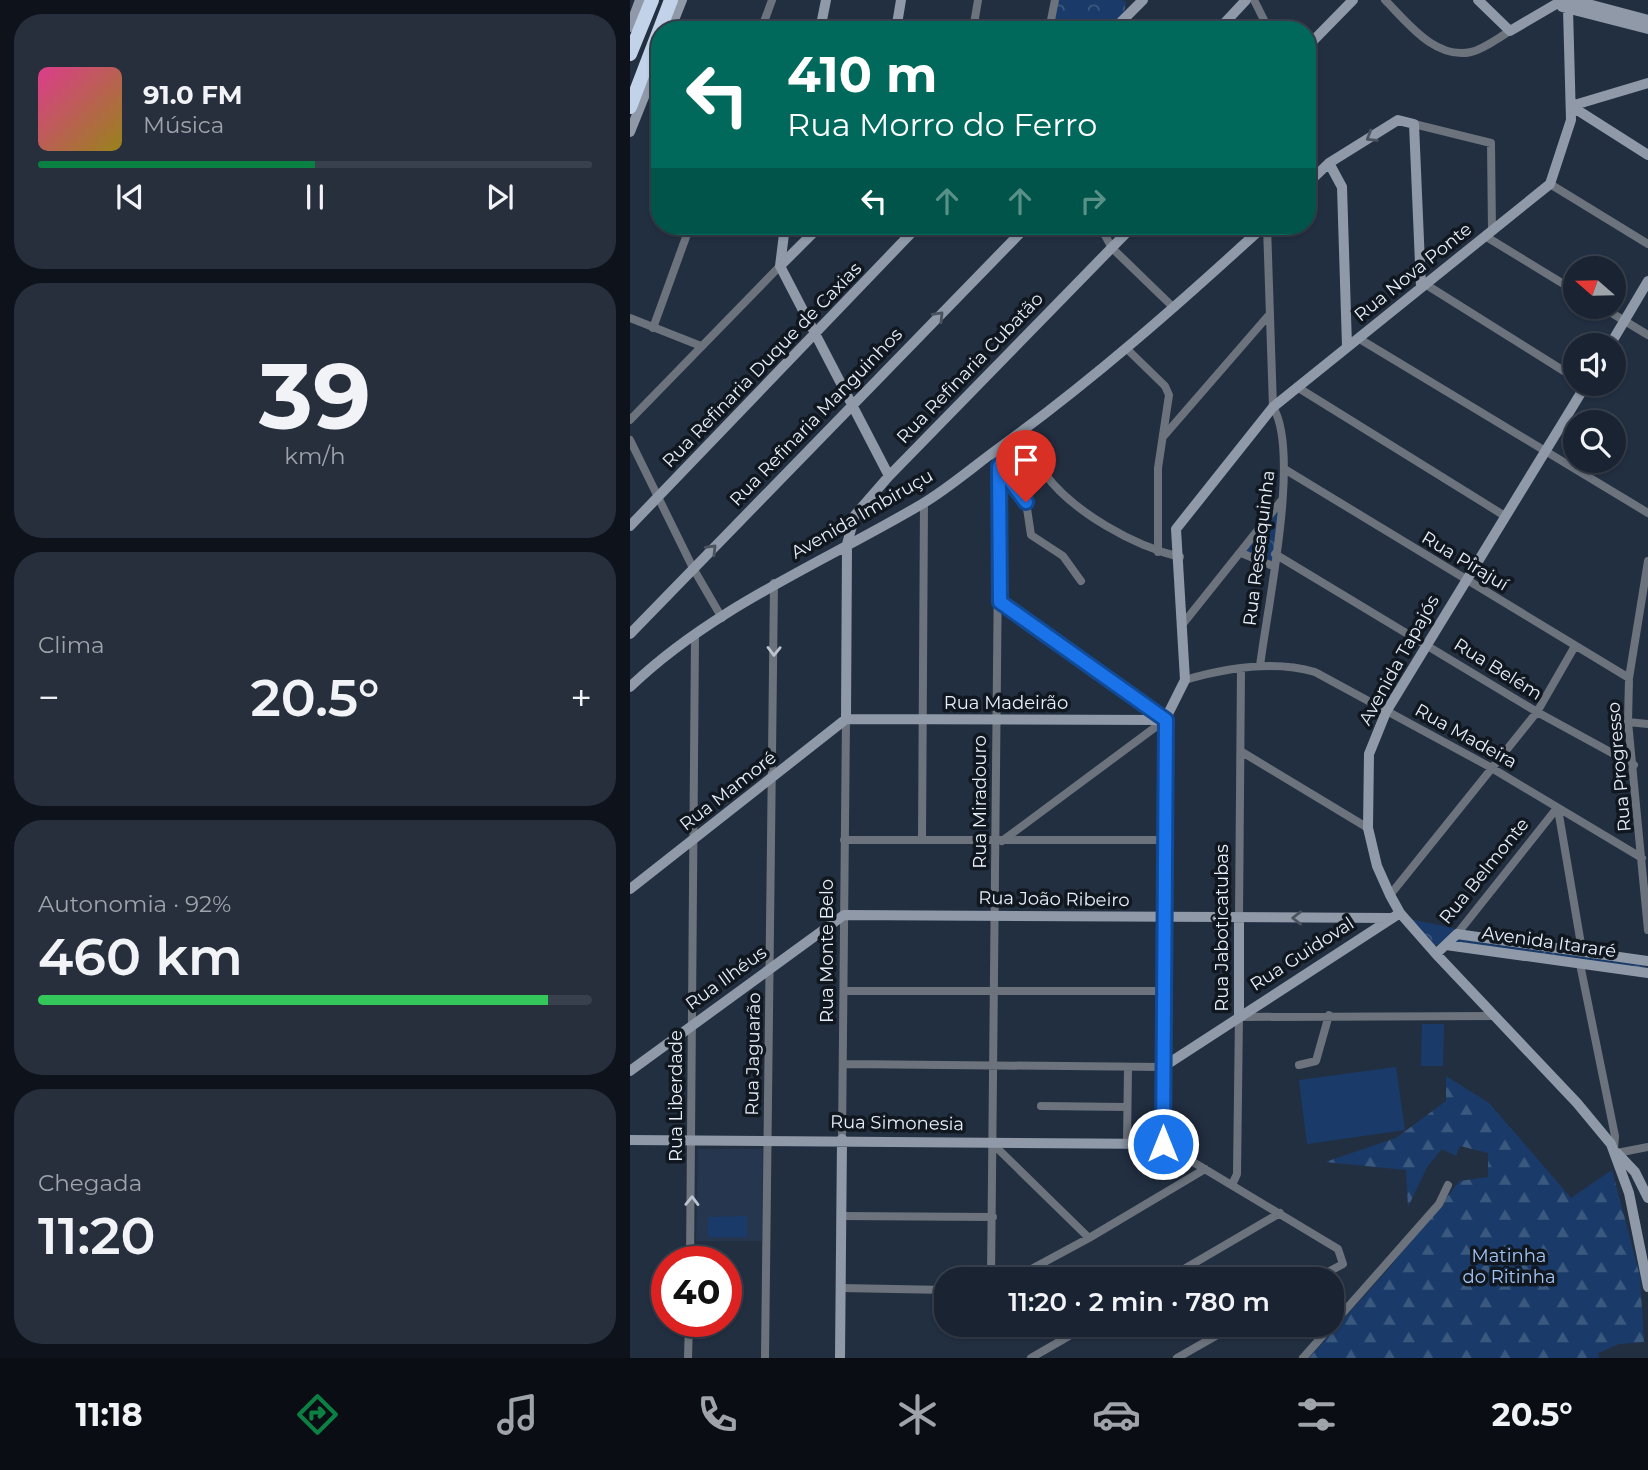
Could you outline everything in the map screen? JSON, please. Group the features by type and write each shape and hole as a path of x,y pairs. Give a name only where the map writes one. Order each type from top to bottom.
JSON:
{"highway":[{"path":"630,54 652,0"},
{"path":"663,21 671,0"},
{"path":"630,107 651,52"}],"street":[{"path":"630,27 640,0"},
{"path":"674,21 682,0"},
{"path":"764,21 772,0"},
{"path":"822,21 826,0"},
{"path":"897,21 901,0"},
{"path":"974,21 978,0"},
{"path":"1051,21 1055,0"},
{"path":"1128,15 1131,0"},
{"path":"1122,21 1143,0"},
{"path":"1227,21 1247,0"},
{"path":"1254,0 1264,21"},
{"path":"1316,38 1353,0"},
{"path":"1385,0 1421,36 1441,49 1456,53 1472,52 1565,3 1648,20"},
{"path":"1478,0 1510,32"},
{"path":"1565,3 1648,29"},
{"path":"1565,3 1571,120 1550,184 1648,244"},
{"path":"630,132 651,80"},
{"path":"1571,106 1648,83"},
{"path":"1588,117 1590,101"},
{"path":"1571,106 1648,155"},
{"path":"1316,175 1329,163 1398,120 1491,143 1489,233 1563,283"},
{"path":"1414,124 1423,286 1563,371"},
{"path":"1329,163 1342,187 1347,346"},
{"name":"Rua Nova Ponte","path":"1180,557 1176,529 1273,407 1550,184"},
{"path":"653,328 687,235"},
{"path":"784,235 780,266 817,332 889,476"},
{"path":"630,420 811,235"},
{"name":"Rua Refinaria Duque de Caxias","path":"630,526 659,499 909,235"},
{"name":"Rua Refinaria Manguinhos","path":"630,634 1018,235"},
{"path":"1105,235 1112,247 1174,309"},
{"name":"Rua Refinaria Cubatão","path":"848,544 855,515 889,476 1124,235"},
{"name":"Avenida Imbiruçu","path":"630,687 695,636 775,583 924,502 994,452 1128,350 1255,235"},
{"name":"Rua Ressaquinha","path":"1259,666 1286,470 1280,419 1273,407 1265,235"},
{"path":"1617,333 1648,281"},
{"path":"1161,439 1268,316"},
{"path":"630,318 701,346"},
{"path":"1621,319 1648,335"},
{"path":"1358,338 1648,513"},
{"path":"1128,350 1165,386 1169,395 1161,439 1158,552"},
{"path":"1297,387 1505,516"},
{"name":"Avenida Tapajós","path":"1578,396 1386,712 1369,754 1367,828 1395,916 1436,954 1577,1103 1634,1172 1648,1198"},
{"path":"1023,430 1042,471 1079,509 1158,552 1180,557 1185,680 1166,720 1163,1144 1327,1241 1338,1249 1343,1264 1337,1267"},
{"path":"630,440 693,568 722,618"},
{"name":"Rua Miradouro","path":"991,1267 994,990 999,841 996,720 1000,602 999,466 994,452"},
{"path":"999,466 1026,502 1031,535 1063,556 1081,580"},
{"name":"Rua Pirajuí","path":"1286,470 1629,678"},
{"path":"1182,625 1282,499"},
{"path":"922,840 920,722 924,502"},
{"name":"Rua Monte Belo","path":"841,1358 848,544"},
{"path":"1241,553 1273,566"},
{"name":"Rua Belém","path":"1275,554 1537,712 1634,765"},
{"name":"Rua Progresso","path":"1648,561 1645,595 1629,678 1628,722 1645,858 1648,930"},
{"name":"Rua Jaguarão","path":"765,1358 775,583"},
{"path":"1000,602 1166,720"},
{"name":"Rua Liberdade","path":"690,1246 695,636"},
{"path":"1390,895 1490,767 1537,712 1575,646"},
{"name":"Rua Madeira","path":"1185,680 1259,666 1290,665 1315,672 1490,767 1645,858"},
{"name":"Rua Jaboticatubas","path":"1232,1185 1237,1174 1241,670"},
{"name":"Rua Madeirão","path":"846,719 920,722 1166,720"},
{"name":"Rua Mamoré","path":"630,889 846,719"},
{"path":"999,841 1166,720"},
{"path":"1628,722 1648,724"},
{"path":"1242,752 1367,828"},
{"path":"1557,808 1582,950"},
{"name":"Rua Belmonte","path":"1436,954 1457,934 1557,808"},
{"path":"844,840 1164,840"},
{"name":"Rua João Ribeiro","path":"844,915 1163,919 1395,916"},
{"name":"Rua Ilhéus","path":"630,1071 844,915"},
{"name":"Rua Guidoval","path":"1163,1066 1395,916"},
{"path":"1358,918 1363,926 1361,937"},
{"name":"Avenida Itararé","path":"1457,934 1648,961"},
{"name":"Avenida Itararé","path":"1446,945 1648,973"},
{"path":"1580,964 1616,1151 1648,1147"},
{"path":"845,991 1163,991"},
{"path":"1298,1065 1316,1061 1329,1015"},
{"path":"1239,1016 1496,1016"},
{"path":"844,1064 1163,1066"},
{"path":"1127,1143 1128,1067"},
{"path":"1041,1106 1127,1107"},
{"name":"Rua Simonesia","path":"630,1140 842,1139 1163,1144"},
{"path":"994,1143 1089,1238"},
{"name":"Avenida Tapajós","path":"1616,1151 1629,1193 1648,1287"},
{"path":"1035,1267 1205,1169"},
{"path":"1303,1358 1439,1204 1448,1185"},
{"path":"1188,1267 1280,1213"},
{"path":"841,1216 993,1217"},
{"path":"841,1288 934,1290"},
{"path":"688,1358 689,1337"},
{"path":"1031,1358 1067,1337"},
{"path":"1177,1358 1214,1337"}],"shaded area":[{"path":"698,1149 763,1149 762,1241 696,1241"}],"green space":[{"path":"1056,0 1126,1 1124,15 1118,21 1052,21"},
{"path":"1281,503 1272,565 1243,553"},
{"path":"1409,919 1453,928 1462,937 1644,964 1644,970 1460,942 1435,945"},
{"path":"1422,1024 1444,1024 1443,1066 1421,1066"},
{"path":"1396,1067 1405,1130 1307,1144 1299,1080"},
{"name":"Matinha do Ritinha","path":"1446,1076 1489,1103 1571,1198 1612,1170 1640,1276 1644,1342 1619,1344 1598,1353 1599,1358 1309,1358 1328,1337 1344,1337 1344,1319 1460,1181 1488,1177 1488,1153 1460,1146 1456,1156 1442,1149 1427,1167 1408,1207 1406,1170 1325,1162 1396,1138 1446,1101"},
{"path":"747,1216 747,1237 708,1237 708,1217"}],"route":[{"path":"1026,502 1015,491 999,466 997,489 1000,602 1166,720 1163,1144"}]}
